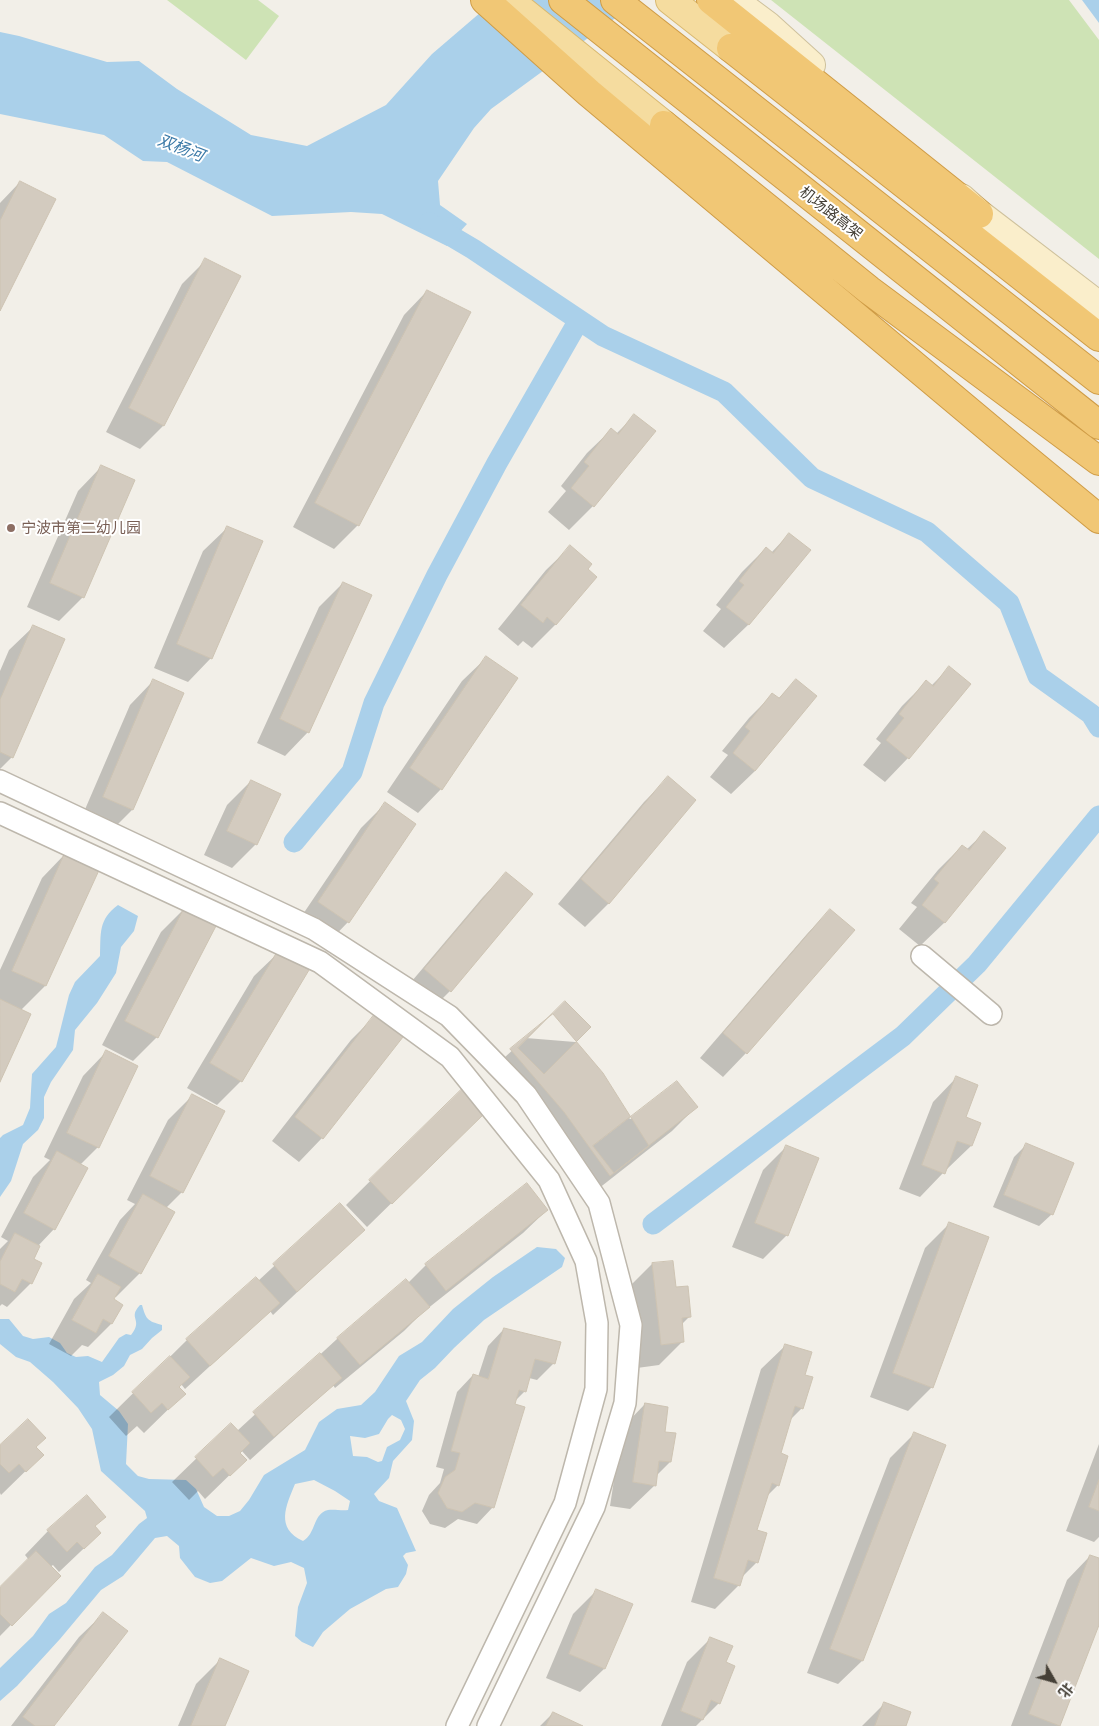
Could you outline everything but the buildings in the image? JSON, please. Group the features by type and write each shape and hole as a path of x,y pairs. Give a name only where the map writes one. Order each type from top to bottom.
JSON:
{"highway":[{"path":"485,0 597,99 1099,519"},
{"name":"机场路高架","path":"563,0 1099,426"},
{"path":"615,0 1099,380"},
{"path":"711,0 979,214"},
{"path":"731,48 1099,337"},
{"path":"664,125 869,290 1099,461"}],"main road":[{"path":"509,0 664,125"},
{"path":"670,0 731,48"},
{"path":"733,0 768,26 979,214 1099,306"}],"street":[{"path":"0,781 314,929 448,1016 526,1095 599,1203 631,1325 625,1403 594,1507 488,1726"},
{"path":"0,813 320,962 450,1057 549,1180 586,1261 597,1323 596,1389 565,1503 457,1726"},
{"path":"922,956 991,1014"}],"green space":[{"path":"167,0 258,0 279,16 246,60"},
{"path":"771,0 1069,0 1099,40 1099,259"}],"water":[{"name":"双杨河","path":"495,0 640,0 491,109 474,128 438,181 440,205 467,224 447,246 382,214 351,212 272,216 167,162 143,161 104,135 0,114 0,32 107,62 139,61 177,89 251,135 307,146 386,105 432,54"},
{"path":"1082,0 1099,0 1099,23"},
{"path":"118,905 138,916 134,931 121,947 116,973 97,1003 75,1030 73,1050 51,1082 44,1097 44,1118 38,1130 23,1144 11,1181 0,1197 0,1138 23,1125 30,1108 32,1074 56,1047 69,995 75,982 100,956 101,934 104,922"},
{"path":"537,1247 556,1249 565,1258 562,1267 484,1320 435,1368 420,1380 406,1401 414,1421 412,1440 393,1461 389,1478 374,1494 379,1501 397,1508 416,1551 406,1553 403,1556 408,1565 406,1574 398,1587 386,1589 350,1609 323,1632 313,1647 295,1636 298,1607 307,1583 304,1568 291,1562 274,1566 251,1558 222,1581 210,1583 195,1577 180,1558 179,1546 167,1536 155,1538 123,1576 101,1590 60,1639 17,1686 0,1701 0,1668 33,1636 49,1614 66,1603 95,1567 112,1555 139,1524 147,1518 145,1511 101,1471 92,1429 78,1408 30,1362 16,1357 0,1344 0,1319 9,1319 23,1336 33,1339 49,1337 60,1343 67,1353 76,1357 88,1356 102,1362 119,1338 126,1334 131,1335 135,1330 135,1313 140,1305 142,1305 148,1319 162,1325 162,1330 142,1349 130,1355 124,1366 113,1375 99,1382 100,1395 119,1411 128,1424 126,1464 138,1476 149,1479 186,1480 196,1489 204,1507 217,1516 229,1516 240,1511 264,1475 305,1450 319,1422 337,1409 361,1405 375,1392 399,1356 422,1342 453,1309 493,1277","holes":["392,1415 401,1420 405,1429 400,1440 387,1447 382,1461 378,1462 367,1457 353,1456 350,1436 365,1438 379,1434","314,1480 350,1501 348,1510 328,1510 323,1512 317,1519 310,1534 303,1541 294,1536 289,1530 285,1516 286,1508 295,1484"]}],"waterway":[{"path":"429,223 473,249 603,336 724,392 812,478 927,532 1009,603 1038,676 1091,714 1099,727"},
{"path":"294,842 352,772 374,703 437,575 497,463 579,320"},
{"path":"653,1224 903,1036 977,964 1099,816"}],"place":[{"name":"宁波市第二幼儿园","path":"11,528"}]}
